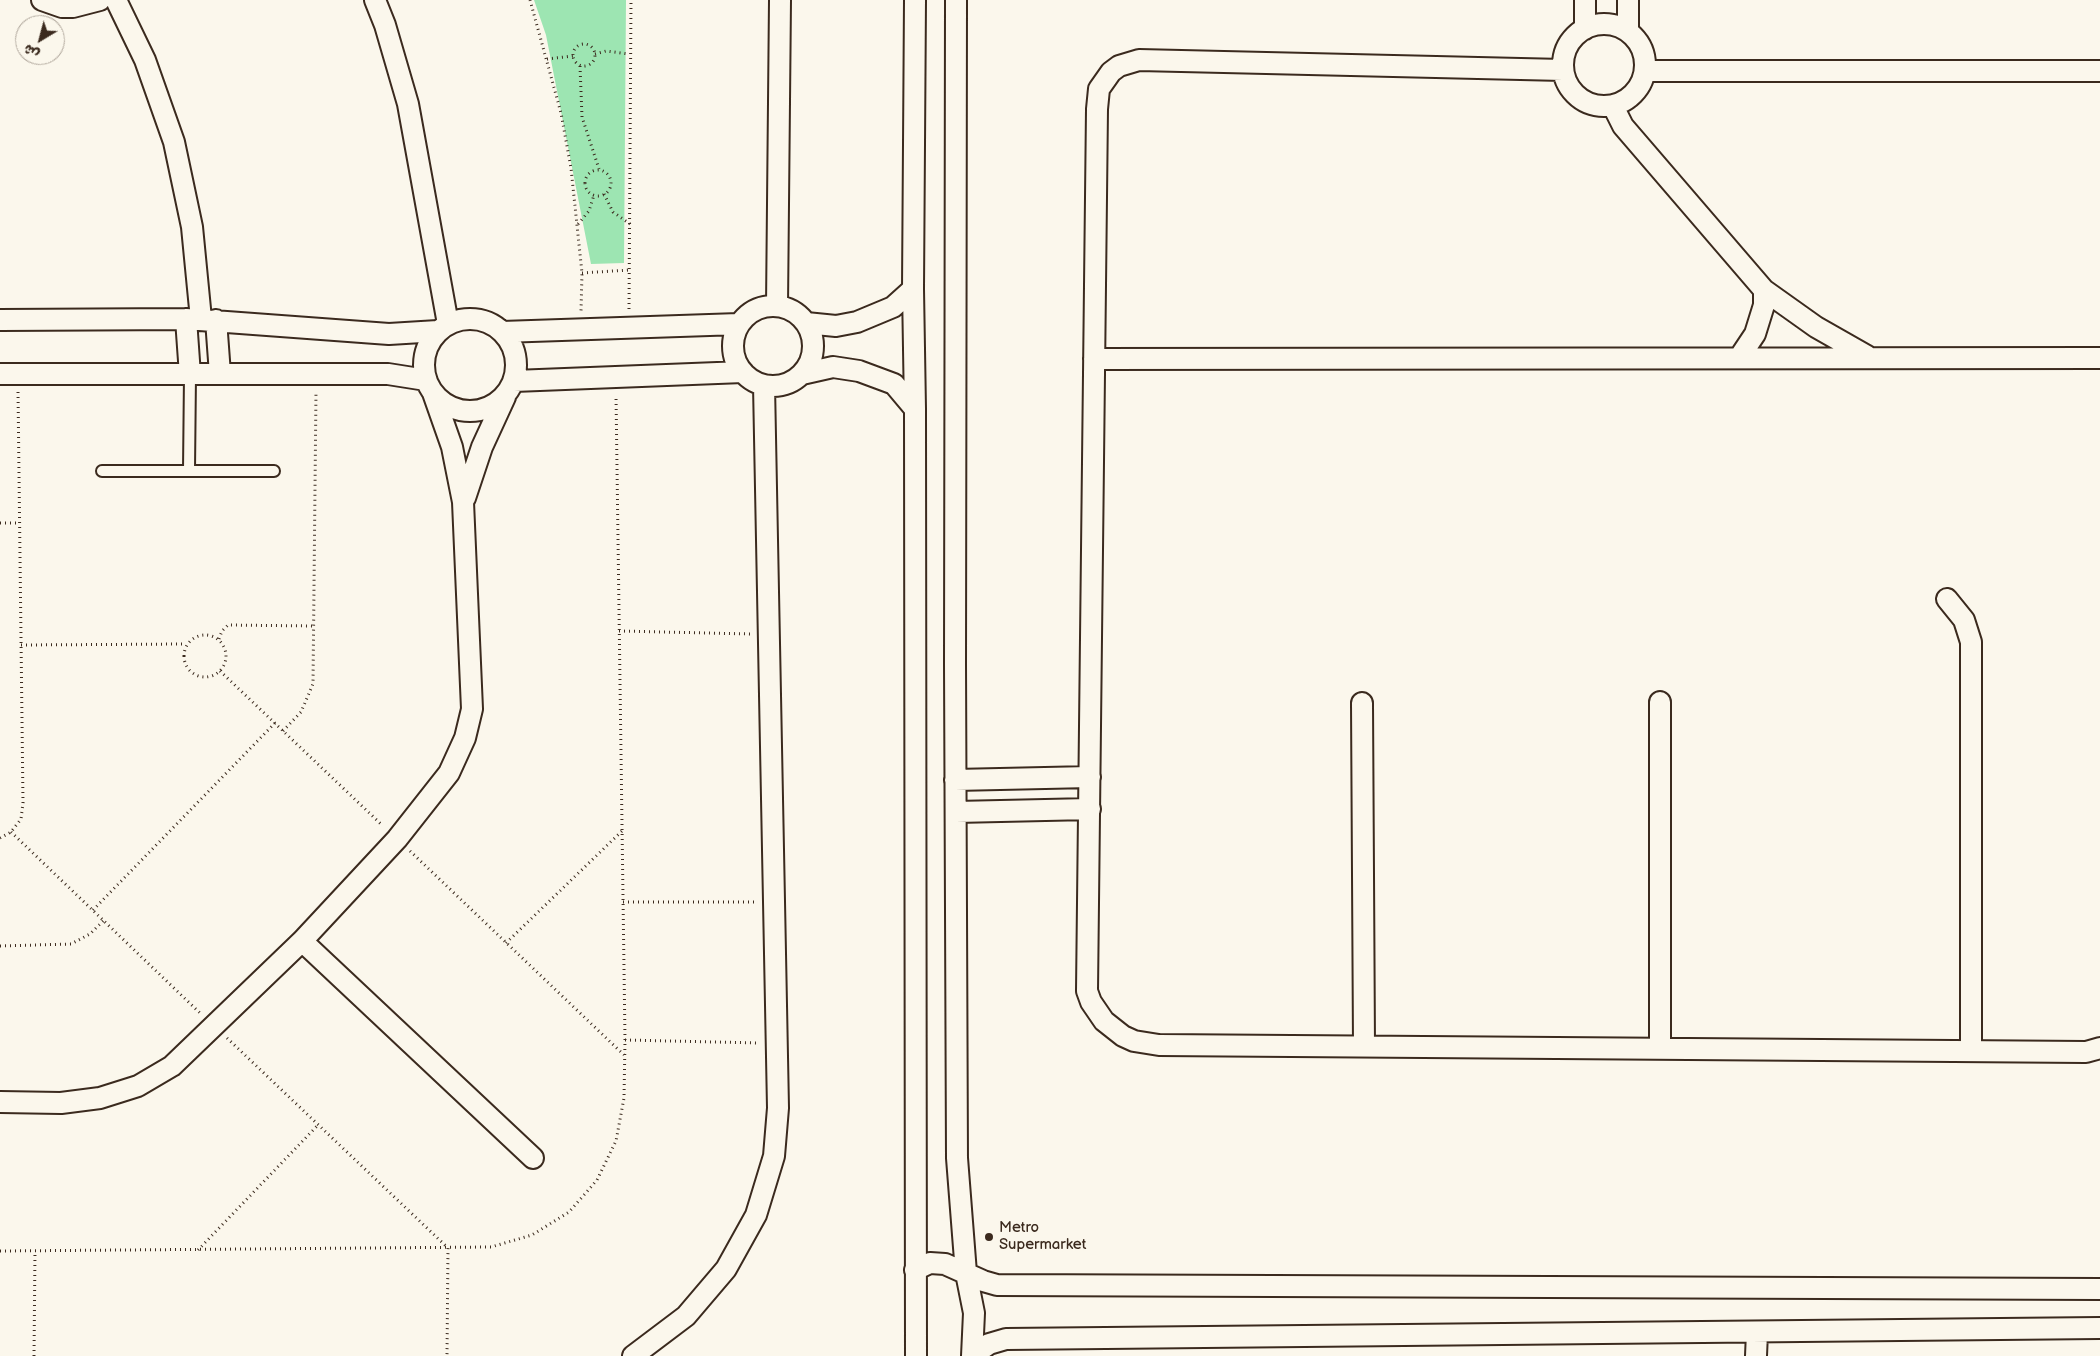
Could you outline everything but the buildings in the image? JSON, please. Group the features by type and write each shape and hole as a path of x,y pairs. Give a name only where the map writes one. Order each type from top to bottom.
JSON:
{"street":[{"path":"42,0 68,7 100,0"},
{"path":"116,0 145,60 174,142 192,227 201,320 220,374"},
{"path":"375,0 385,25 408,104 443,328"},
{"path":"777,306 780,0"},
{"path":"915,0 912,289 915,409 916,1356"},
{"path":"956,0 955,780 957,1158 966,1273 974,1313 972,1356"},
{"path":"1585,0 1585,29"},
{"path":"1628,0 1628,31"},
{"path":"1599,24 1614,25 1628,31 1642,49 1645,71 1638,90 1631,97 1613,106 1599,106 1586,102 1575,94 1567,83 1563,70 1564,54 1572,39 1585,29 1599,24"},
{"path":"1563,70 1139,60 1119,66 1104,80 1097,99 1087,991 1097,1012 1112,1029 1134,1041 1159,1045 2086,1052 2100,1048"},
{"path":"1645,71 2100,73"},
{"path":"1613,106 1623,126 1764,290 1816,327 1871,358"},
{"path":"806,323 836,326 857,322 893,307 912,289"},
{"path":"1739,358 1756,334 1764,305 1764,290"},
{"path":"802,374 810,363 813,350 812,336 806,323 798,315 777,306 756,310 739,324 732,344 735,359 743,372 752,380 764,385 784,384 802,374 833,367 859,371 894,384 915,409"},
{"path":"0,320 201,320 389,334 443,328 462,320 476,320 490,324 502,332 510,342 515,355 516,368 510,388 482,447 463,502"},
{"path":"190,375 201,320"},
{"path":"502,332 739,324"},
{"path":"0,1102 61,1103 100,1098 138,1086 172,1066 302,941 397,839 449,773 465,738 472,709 463,502 452,447 429,387 424,367 425,354 430,342 443,328"},
{"path":"1094,359 2100,358"},
{"path":"9,374 388,374 429,387 445,405 461,411 478,411 494,406 510,388 615,377 743,372"},
{"path":"633,1356 692,1309 726,1269 756,1215 774,1156 778,1108 764,385"},
{"path":"1947,599 1964,620 1971,642 1971,1051"},
{"path":"1660,702 1660,1049"},
{"path":"1362,703 1364,1046"},
{"path":"955,780 1090,777"},
{"path":"956,812 1090,809"},
{"path":"302,941 533,1158"},
{"path":"915,1270 930,1263 945,1264 997,1285 2100,1289"},
{"path":"972,1356 989,1344 1006,1339 2100,1328"},
{"path":"1756,1356 1757,1332"}],"lane":[{"path":"189,470 190,375"},
{"path":"102,471 274,471"}],"path":[{"path":"530,0 547,59 566,141 578,224 582,273 580,330"},
{"path":"628,328 631,0"},
{"path":"573,56 574,51 580,45 590,46 595,54"},
{"path":"595,54 618,51 630,54"},
{"path":"580,66 589,65 595,54"},
{"path":"547,59 573,56"},
{"path":"573,56 580,66 582,117 599,170"},
{"path":"593,170 606,172 610,177 609,190 604,194 594,195 585,187 585,180 593,170"},
{"path":"604,194 613,212 630,224"},
{"path":"578,224 589,211 594,195"},
{"path":"582,273 629,270"},
{"path":"0,838 10,832 20,819 23,803 20,523 9,374"},
{"path":"283,731 301,712 310,694 313,674 316,374"},
{"path":"0,1251 491,1247 532,1235 568,1212 597,1180 616,1141 624,1098 626,1040 615,377"},
{"path":"0,523 20,523"},
{"path":"218,639 222,630 228,625 314,626"},
{"path":"619,631 768,635"},
{"path":"207,634 218,639 226,649 226,660 220,671 211,676 201,677 192,672 184,659 186,644 195,636 207,634"},
{"path":"21,645 186,644"},
{"path":"220,671 625,1056"},
{"path":"93,910 275,723"},
{"path":"506,943 622,831"},
{"path":"623,902 774,902"},
{"path":"0,946 71,944 90,934 104,920"},
{"path":"626,1040 777,1044"},
{"path":"198,1250 318,1125"},
{"path":"447,1356 448,1248"},
{"path":"34,1356 36,1251"}],"green space":[{"path":"534,0 626,0 624,263 591,264 546,35"}],"place":[{"name":"Metro Supermarket","path":"989,1237"}]}
